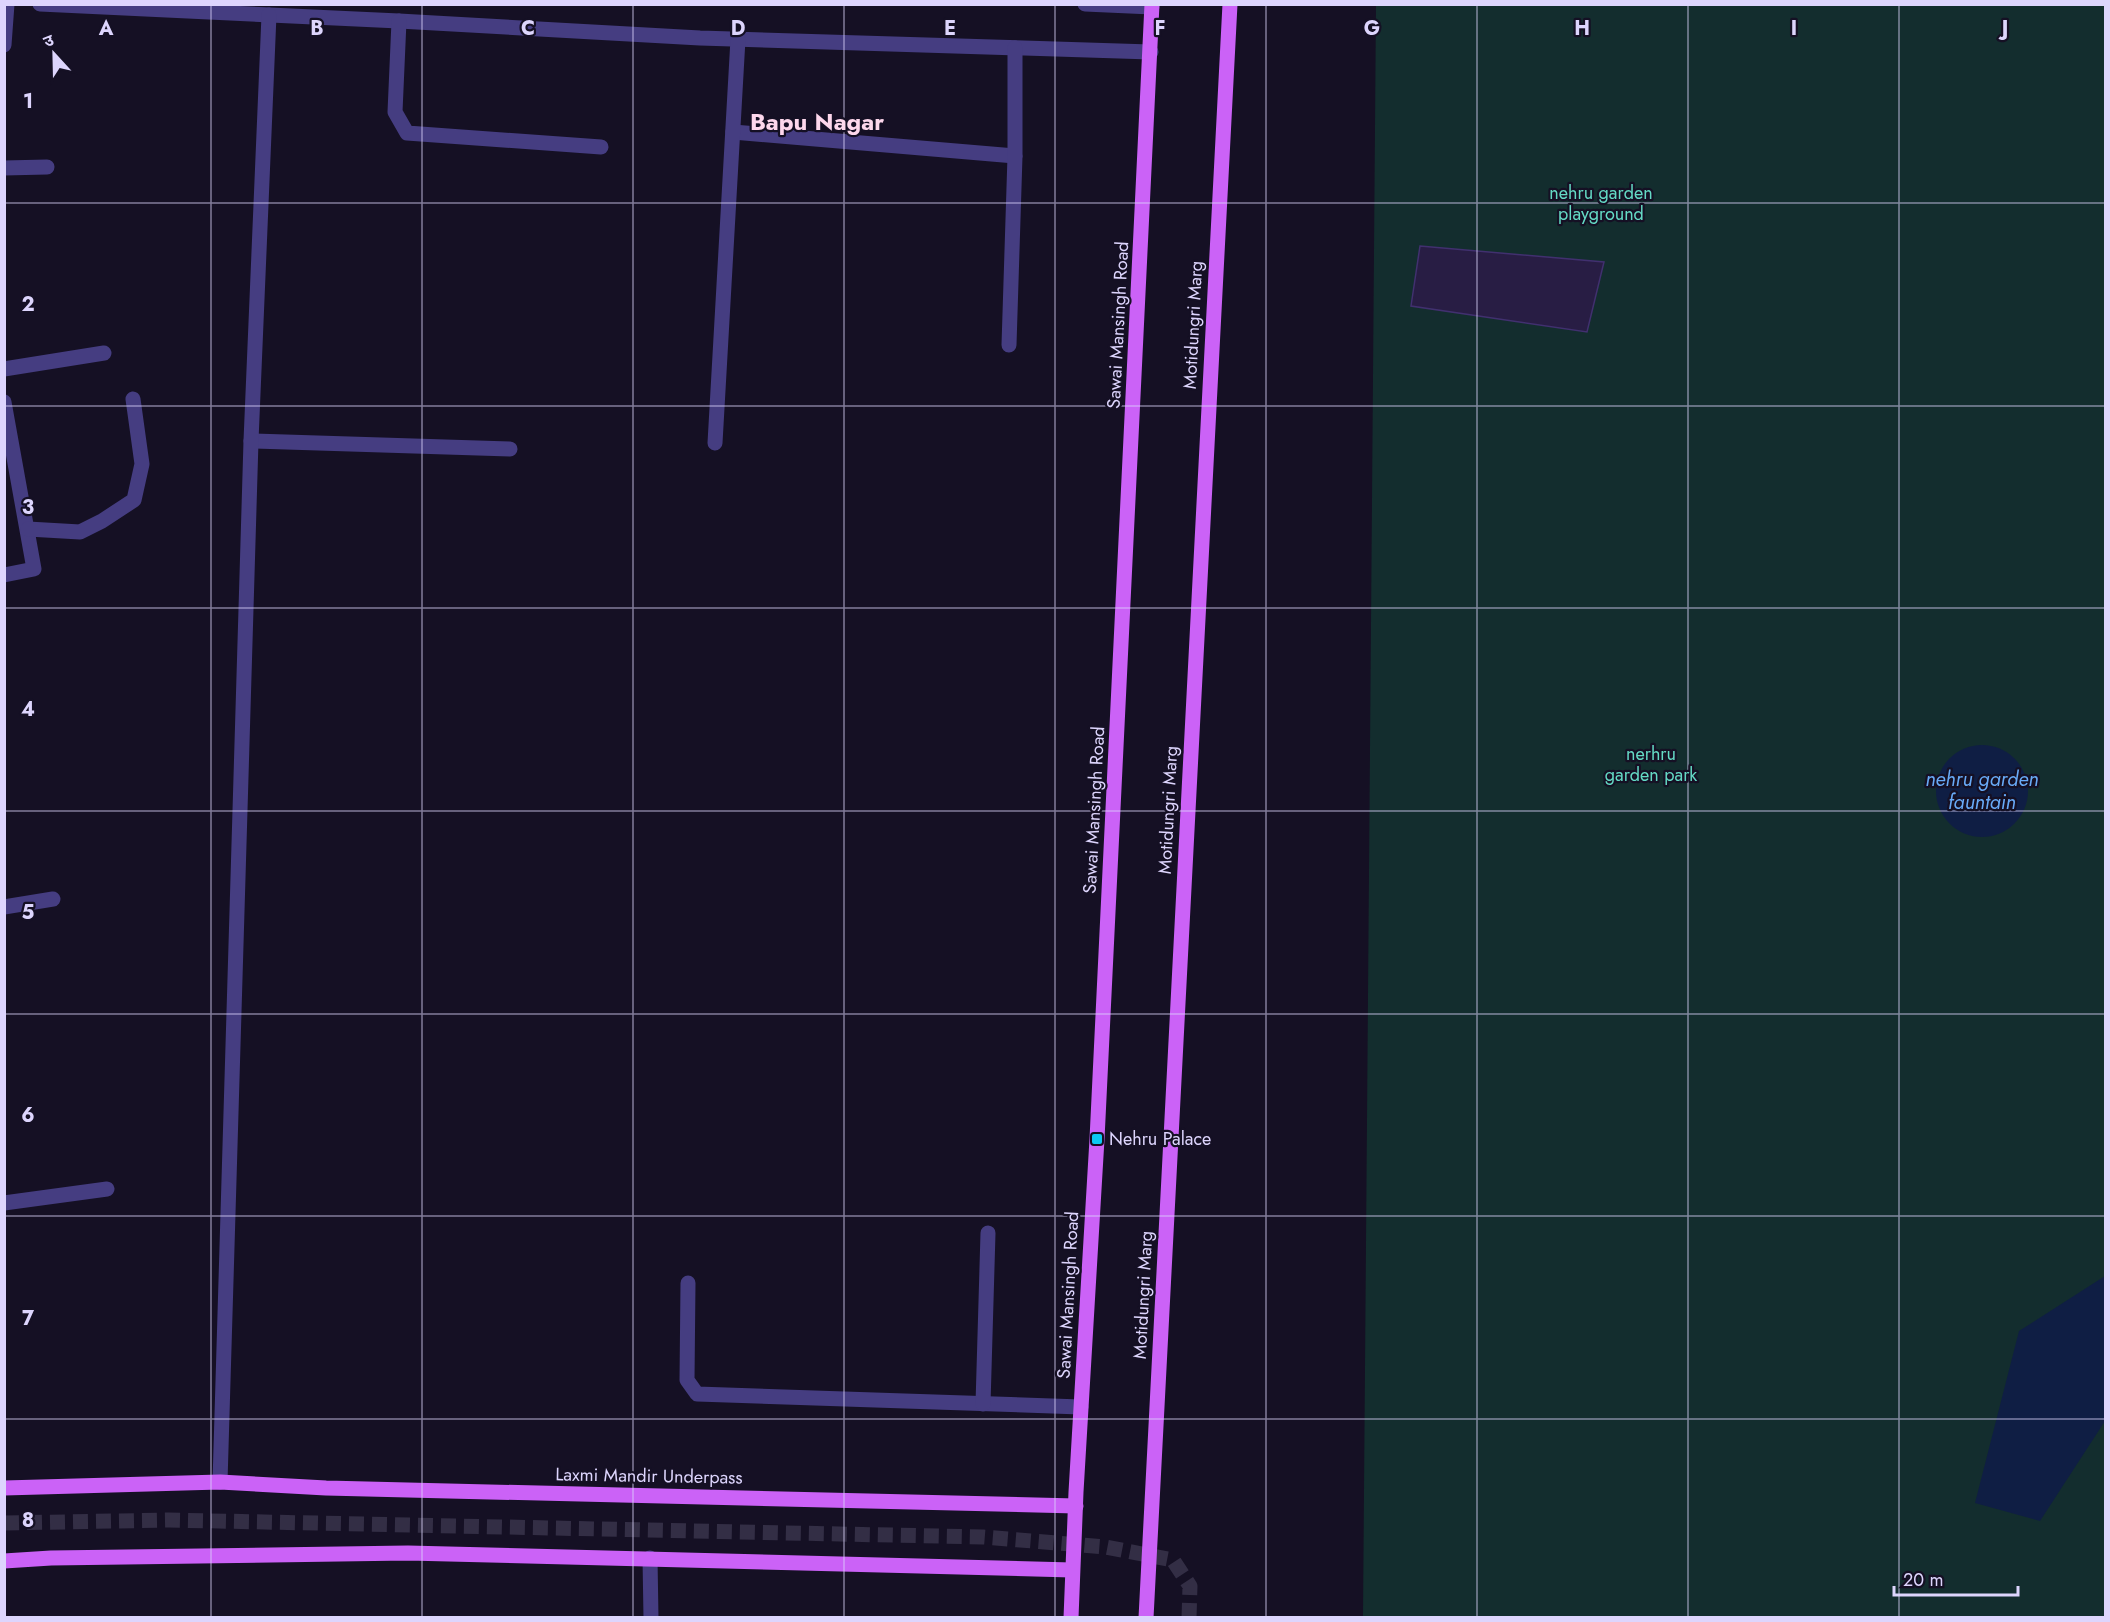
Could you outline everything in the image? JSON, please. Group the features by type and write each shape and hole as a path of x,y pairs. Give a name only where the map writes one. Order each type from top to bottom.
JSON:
{"main road":[{"name":"Motidungri Marg","path":"1146,1617 1230,4"},
{"name":"Sawai Mansingh Road","path":"1071,1617 1152,6"},
{"name":"Laxmi Mandir Underpass","path":"4,1488 220,1482 326,1488 1076,1506"},
{"path":"4,1562 51,1558 408,1553 1072,1570"}],"street":[{"path":"4,45 7,4"},
{"path":"39,4 738,39 1151,52"},
{"path":"1085,4 1152,6"},
{"path":"220,1482 251,441 269,15"},
{"path":"399,21 396,112 407,133 601,147"},
{"path":"716,443 738,39"},
{"path":"1009,345 1015,156 1015,48"},
{"path":"733,132 1015,156"},
{"path":"4,168 47,167"},
{"path":"4,369 105,353"},
{"path":"27,528 80,532 134,500 142,464 133,399"},
{"path":"4,402 34,569 4,575"},
{"path":"251,441 510,449"},
{"path":"4,907 53,899"},
{"path":"4,1203 108,1189"},
{"path":"983,1404 988,1233"},
{"path":"688,1283 687,1380 697,1394 1081,1407"},
{"path":"650,1558 651,1617"}],"green space":[{"path":"1376,5 2105,5 2105,1617 1363,1618"}],"water":[{"name":"nehru garden fauntain","path":"1973,745 1991,745 2008,752 2021,765 2028,782 2028,800 2021,817 2008,830 1991,837 1973,837 1956,830 1943,817 1936,800 1936,782 1943,765 1956,752"},
{"path":"2105,1276 2105,1421 2040,1521 1975,1503 2019,1331"}],"building":[{"path":"1420,246 1604,262 1587,332 1411,306"}],"tunnel":[{"path":"4,1523 169,1520 983,1537 1106,1547 1173,1560 1190,1586 1189,1618"}],"place":[{"name":"Nehru Palace","path":"1097,1139"}],"district":[{"name":"Bapu Nagar","path":"817,122"}],"park label":[{"name":"nehru garden playground","path":"1601,203"},
{"name":"nerhru garden park","path":"1651,764"}]}
